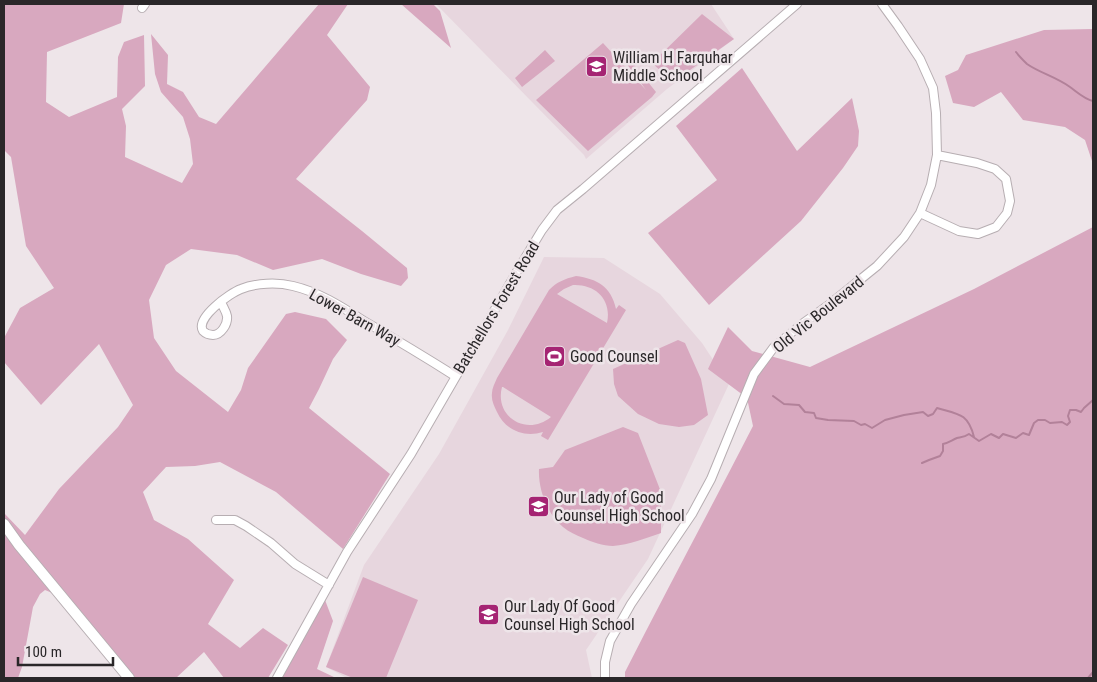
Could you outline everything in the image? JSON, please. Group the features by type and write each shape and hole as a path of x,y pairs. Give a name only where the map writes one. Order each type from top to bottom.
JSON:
{"main road":[{"path":"4,524 18,545 129,678"}],"street":[{"name":"Batchellors Forest Road","path":"277,678 354,542 411,454 516,273 542,230 557,210 797,4"},
{"name":"Old Vic Boulevard","path":"605,678 605,662 610,641 631,604 697,505 711,479 754,374 774,347 877,266 904,237 920,213 931,185 937,155 936,113 933,88 920,59 882,4"},
{"path":"920,213 959,231 978,234 996,227 1007,213 1010,201 1006,179 995,169 977,163 937,155"},
{"name":"Lower Barn Way","path":"221,302 239,289 265,284 292,286 309,291 336,304 456,376"},
{"path":"216,520 235,520 246,526 270,542 295,564 329,585"}],"shaded area":[{"path":"4,4 124,4 121,23 47,52 46,102 69,117 117,97 118,57 124,42 144,35 145,86 122,109 126,126 125,157 182,183 193,164 190,139 183,117 161,92 155,74 151,34 168,55 167,84 183,92 199,117 216,124 319,4 348,4 327,35 370,87 367,100 296,179 407,268 408,278 401,286 361,274 322,259 273,270 237,255 191,249 166,265 149,300 154,338 176,371 228,412 241,390 248,368 286,314 295,312 326,319 347,340 333,359 309,408 390,474 343,549 276,492 220,462 195,466 166,467 143,492 154,520 188,539 234,580 208,624 240,648 263,628 288,645 268,678 224,678 204,652 176,678 136,678 77,616 62,597 45,590 40,594 33,607 22,667 18,678 4,678 4,513 25,535 59,489 118,427 133,405 99,344 41,405 4,362 4,338 20,308 54,288 26,246 11,157 4,150"},
{"path":"401,4 433,4 440,11 451,48"},
{"name":"William H Farquhar Middle School","path":"436,4 711,4 734,39 667,89 586,159"},
{"path":"702,14 734,39 673,82 652,63"},
{"path":"1093,29 1093,164 1085,140 1065,127 1023,120 1001,92 974,107 953,103 945,76 958,70 966,55 1044,30"},
{"path":"603,43 646,90 621,56 624,52 656,92 588,151 536,100"},
{"path":"545,50 555,61 522,87 515,78"},
{"path":"742,68 797,151 852,98 859,131 858,146 801,221 709,305 648,233 717,180 676,126"},
{"path":"1093,227 1093,678 625,678 625,672 753,426 747,398 708,369 728,327 752,351 810,367 974,289"},
{"name":"Our Lady of Good Counsel High School","path":"544,257 604,258 660,294 702,343 729,384 648,559 586,650 592,678 347,678 326,667 364,565 439,454 508,330"},
{"name":"Good Counsel","path":"576,276 590,279 602,285 611,295 616,309 619,305 626,310 548,440 541,436 543,432 536,434 522,433 505,424 494,405 492,391 497,378 549,290 558,283","holes":["573,285 589,287 600,295 607,307 607,323 557,294","503,387 551,417 542,423 532,425 514,421 503,407 501,398"]},
{"path":"678,340 685,343 701,379 708,415 694,425 679,427 659,424 638,414 618,396 614,384 613,369"},
{"path":"623,427 638,433 661,492 661,533 613,546 575,535 557,522 548,508 542,493 539,469 553,467 565,450"},
{"path":"363,577 418,600 386,678 353,678 326,667"},
{"path":"325,600 333,621 317,669 336,678 277,678 295,646"}],"waterway":[{"path":"1016,52 1027,64 1093,101"},
{"path":"773,396 784,404 799,405 805,412 814,413 816,418 854,421 872,428 885,420 904,415 923,412 928,416 933,414 937,408 956,413 965,419 969,423 974,437"},
{"path":"922,463 940,456 943,451 943,444 969,434 979,441 991,434 999,438 1003,434 1016,438 1023,433 1029,435 1034,423 1038,420 1045,420 1050,423 1062,422 1067,425 1070,422 1068,416 1070,410 1081,412 1093,400"},
{"path":"1088,678 1093,672"}],"place":[{"name":"William H Farquhar Middle School","path":"597,66"},
{"name":"Good Counsel","path":"554,356"},
{"name":"Our Lady of Good Counsel High School","path":"538,506"},
{"name":"Our Lady Of Good Counsel High School","path":"488,615"}]}
